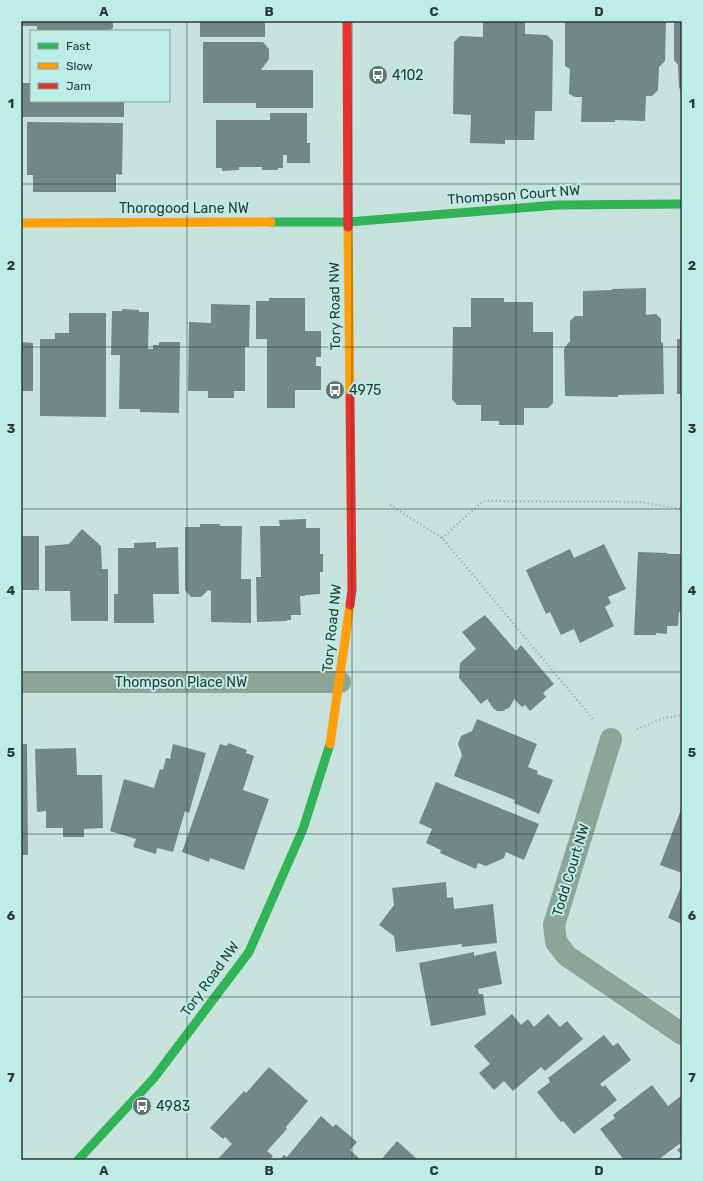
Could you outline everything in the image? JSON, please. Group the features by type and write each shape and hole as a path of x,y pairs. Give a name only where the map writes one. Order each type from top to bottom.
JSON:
{"street":[{"name":"Tory Road NW","path":"78,1160 154,1078 249,952 303,829 332,741 352,590 347,21"},
{"name":"Thompson Court NW","path":"348,222 557,204 682,204"},
{"name":"Thorogood Lane NW","path":"21,222 348,222"},
{"name":"Thompson Place NW","path":"21,682 340,682"},
{"name":"Todd Court NW","path":"611,739 554,925 556,942 567,956 682,1034"}],"path":[{"path":"442,538 483,501 640,502 682,509"},
{"path":"390,505 442,538 611,739 664,718 682,715"}],"building":[{"path":"21,21 113,21 113,28 110,30 37,30 37,26 21,26"},
{"path":"200,21 265,21 265,37 200,37"},
{"path":"483,21 525,21 525,34 547,35 553,41 552,111 535,111 534,140 505,140 505,144 470,143 471,115 453,114 454,42 460,36 483,37"},
{"path":"565,21 666,21 665,61 659,67 658,90 652,96 646,96 645,121 615,120 615,122 581,122 582,97 575,97 569,94 570,69 565,66"},
{"path":"674,21 682,21 682,91 679,88 678,65 674,60"},
{"path":"203,42 263,42 269,49 269,59 261,70 313,70 313,108 256,108 256,103 203,103"},
{"path":"21,83 30,83 30,102 124,102 124,117 21,117"},
{"path":"270,113 307,113 307,143 310,143 310,163 287,163 287,155 283,155 283,168 278,168 278,170 262,170 262,167 239,167 239,170 222,171 222,168 216,168 216,120 270,120"},
{"path":"27,122 123,123 122,175 116,174 116,192 33,192 33,175 27,175"},
{"path":"646,288 646,315 656,314 661,319 664,394 618,395 618,397 565,396 564,349 570,342 570,321 575,316 583,316 583,291"},
{"path":"269,298 305,298 305,331 321,331 321,357 316,357 316,366 321,366 321,390 295,390 295,408 267,408 267,339 256,339 256,301 269,301"},
{"path":"471,298 504,298 504,302 533,302 533,332 553,332 553,403 548,408 524,408 524,425 499,425 499,421 481,421 481,405 457,405 452,399 453,327 471,327"},
{"path":"211,304 250,305 249,347 245,347 245,391 234,391 234,398 208,398 208,391 188,391 189,322 211,323"},
{"path":"122,309 149,312 148,349 153,349 153,345 159,345 159,342 180,342 179,413 140,412 140,409 119,409 120,355 111,355 112,311 122,311"},
{"path":"69,313 106,313 106,417 40,416 40,339 55,339 55,333 69,333"},
{"path":"682,319 682,394 677,394 677,339 680,339 680,322"},
{"path":"21,342 33,343 33,391 21,391"},
{"path":"306,519 306,528 320,528 320,554 323,554 323,572 320,572 320,594 300,596 301,615 291,615 291,620 257,622 256,577 261,577 260,526 280,526 279,520"},
{"path":"200,524 242,526 241,579 251,579 251,623 211,622 211,591 208,590 201,597 191,597 185,590 185,527 200,527"},
{"path":"82,529 101,546 102,569 108,569 108,621 71,621 70,591 45,591 45,546 69,544"},
{"path":"21,536 39,536 39,590 21,590"},
{"path":"156,542 156,548 178,547 179,594 153,594 154,623 114,623 114,594 118,594 118,548 134,548 134,543"},
{"path":"604,544 626,589 608,597 611,603 605,607 614,626 580,643 574,629 561,635 550,612 546,614 526,570 570,549 574,558"},
{"path":"638,552 682,554 682,613 679,612 678,626 667,626 667,634 656,633 656,635 634,635"},
{"path":"485,615 516,651 521,645 554,684 543,693 546,697 530,711 525,705 522,707 514,699 510,707 503,711 497,711 493,708 487,699 481,704 459,678 460,663 476,649 462,632"},
{"path":"477,719 537,744 528,767 538,771 537,774 553,780 539,814 514,803 515,800 454,776 462,755 458,744 461,736 472,731"},
{"path":"228,743 247,750 246,753 254,756 243,790 269,799 244,870 210,858 209,862 182,852 220,744 227,746"},
{"path":"21,744 27,744 28,855 21,855"},
{"path":"173,744 206,753 189,813 185,811 173,852 157,848 156,854 133,847 136,839 110,831 124,779 154,788 160,769 163,770 166,758 170,759"},
{"path":"76,748 77,775 102,775 103,828 84,829 84,837 63,837 63,828 46,828 46,811 37,812 35,749"},
{"path":"436,782 539,824 524,860 506,852 504,858 486,866 478,863 476,869 440,853 441,850 426,843 432,829 419,823"},
{"path":"682,807 682,873 660,865"},
{"path":"446,882 447,898 453,897 454,909 493,904 497,943 462,947 462,944 396,952 394,936 379,925 394,905 392,888"},
{"path":"682,884 682,924 668,918"},
{"path":"496,951 502,984 478,989 479,994 483,994 486,1015 431,1026 419,963 474,952 474,956"},
{"path":"512,1014 521,1025 528,1019 534,1027 548,1014 560,1027 567,1021 583,1039 545,1071 541,1067 513,1091 504,1081 494,1090 479,1073 490,1064 474,1046"},
{"path":"604,1035 613,1046 618,1043 631,1060 600,1084 603,1087 605,1085 617,1100 574,1134 563,1121 561,1122 537,1092 550,1082 548,1078"},
{"path":"269,1067 308,1101 286,1127 287,1129 267,1151 273,1156 270,1160 217,1160 232,1144 225,1137 223,1139 210,1128 244,1091 246,1093"},
{"path":"652,1085 668,1106 682,1095 682,1136 680,1137 682,1142 658,1160 624,1160 600,1129 615,1118 613,1115"},
{"path":"321,1116 333,1127 336,1124 357,1142 350,1150 361,1160 279,1160 284,1155 287,1157"},
{"path":"397,1141 418,1160 381,1160"},
{"path":"682,1146 682,1155 677,1150"},
{"path":"682,1155 682,1160 676,1160"}],"traffic: fast":[{"path":"271,222 348,222 557,205 682,204"},
{"path":"78,1160 154,1078 249,952 303,829 330,744"}],"traffic: slow":[{"path":"21,223 271,222"},
{"path":"348,227 350,397"},
{"path":"330,744 350,605"}],"traffic: jam":[{"path":"347,21 348,227"},
{"path":"350,397 352,590 350,605"}],"place":[{"name":"4102","path":"378,75"},
{"name":"4975","path":"335,390"},
{"name":"4983","path":"142,1106"}]}
